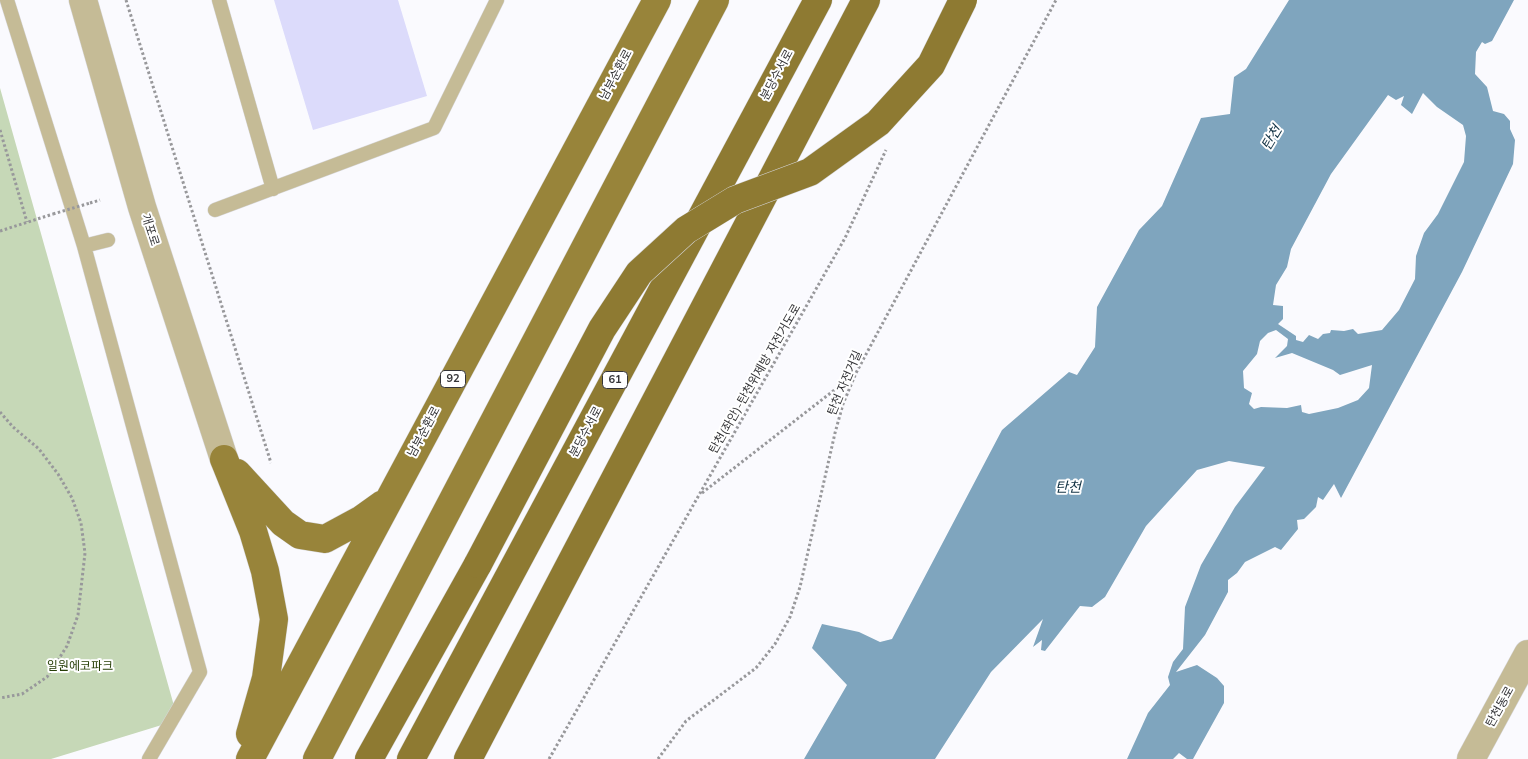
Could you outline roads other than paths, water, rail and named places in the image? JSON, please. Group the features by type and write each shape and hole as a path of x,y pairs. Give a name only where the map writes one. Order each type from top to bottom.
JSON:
{"highway":[{"name":"분당수서로","path":"411,759 818,0"},
{"path":"369,759 478,564 602,329 639,273 686,230 735,200 810,172 878,123 931,66 963,0"},
{"path":"468,759 863,7"}],"main road":[{"name":"남부순환로","path":"250,759 657,0"},
{"path":"317,759 716,0"},
{"path":"224,459 284,523 300,535 325,539 362,520 387,501"},
{"path":"224,459 253,531 265,571 274,619 266,678 241,759"}],"street":[{"name":"개포로","path":"83,0 142,207 224,459"},
{"name":"탄천동로","path":"1471,759 1528,654"}],"lane":[{"path":"6,0 84,246 200,672 149,759"},
{"path":"218,0 273,189"},
{"path":"216,210 434,128 497,0"},
{"path":"84,246 108,240"}],"water":[{"name":"탄천","path":"1289,0 1514,0 1492,41 1485,44 1482,42 1476,52 1475,74 1487,87 1493,111 1504,114 1510,121 1510,129 1515,140 1513,164 1462,272 1341,498 1334,484 1323,500 1318,497 1316,507 1304,519 1297,520 1298,529 1281,550 1275,547 1245,562 1237,573 1228,580 1228,592 1205,635 1176,672 1197,665 1217,678 1224,686 1224,703 1193,759 1187,759 1179,753 1173,759 1127,759 1148,713 1170,685 1168,677 1173,662 1183,649 1185,607 1201,565 1235,507 1265,467 1229,461 1197,470 1146,526 1105,597 1092,607 1080,606 1045,651 1041,650 1042,640 1033,647 1043,619 991,672 935,759 804,759 847,685 812,648 822,624 859,632 880,642 892,639 1002,430 1069,372 1077,375 1095,347 1097,307 1139,230 1162,206 1201,118 1230,114 1234,77 1246,69","holes":["1423,93 1437,107 1463,125 1466,136 1464,162 1438,214 1424,233 1416,256 1415,279 1399,310 1382,330 1358,334 1353,329 1344,331 1331,330 1330,333 1323,334 1318,339 1309,335 1303,342 1296,340 1296,336 1278,324 1283,319 1283,306 1273,305 1276,285 1287,267 1291,249 1331,174 1388,95 1396,100 1404,96 1401,105 1412,114","1276,330 1288,339 1287,346 1275,358 1292,353 1333,370 1340,375 1372,365 1369,388 1358,400 1338,408 1309,414 1302,412 1301,405 1287,408 1261,407 1254,409 1249,404 1252,393 1244,388 1243,371 1257,354 1260,341 1268,333"]}],"park label":[{"name":"일원에코파크","path":"80,666"}]}
